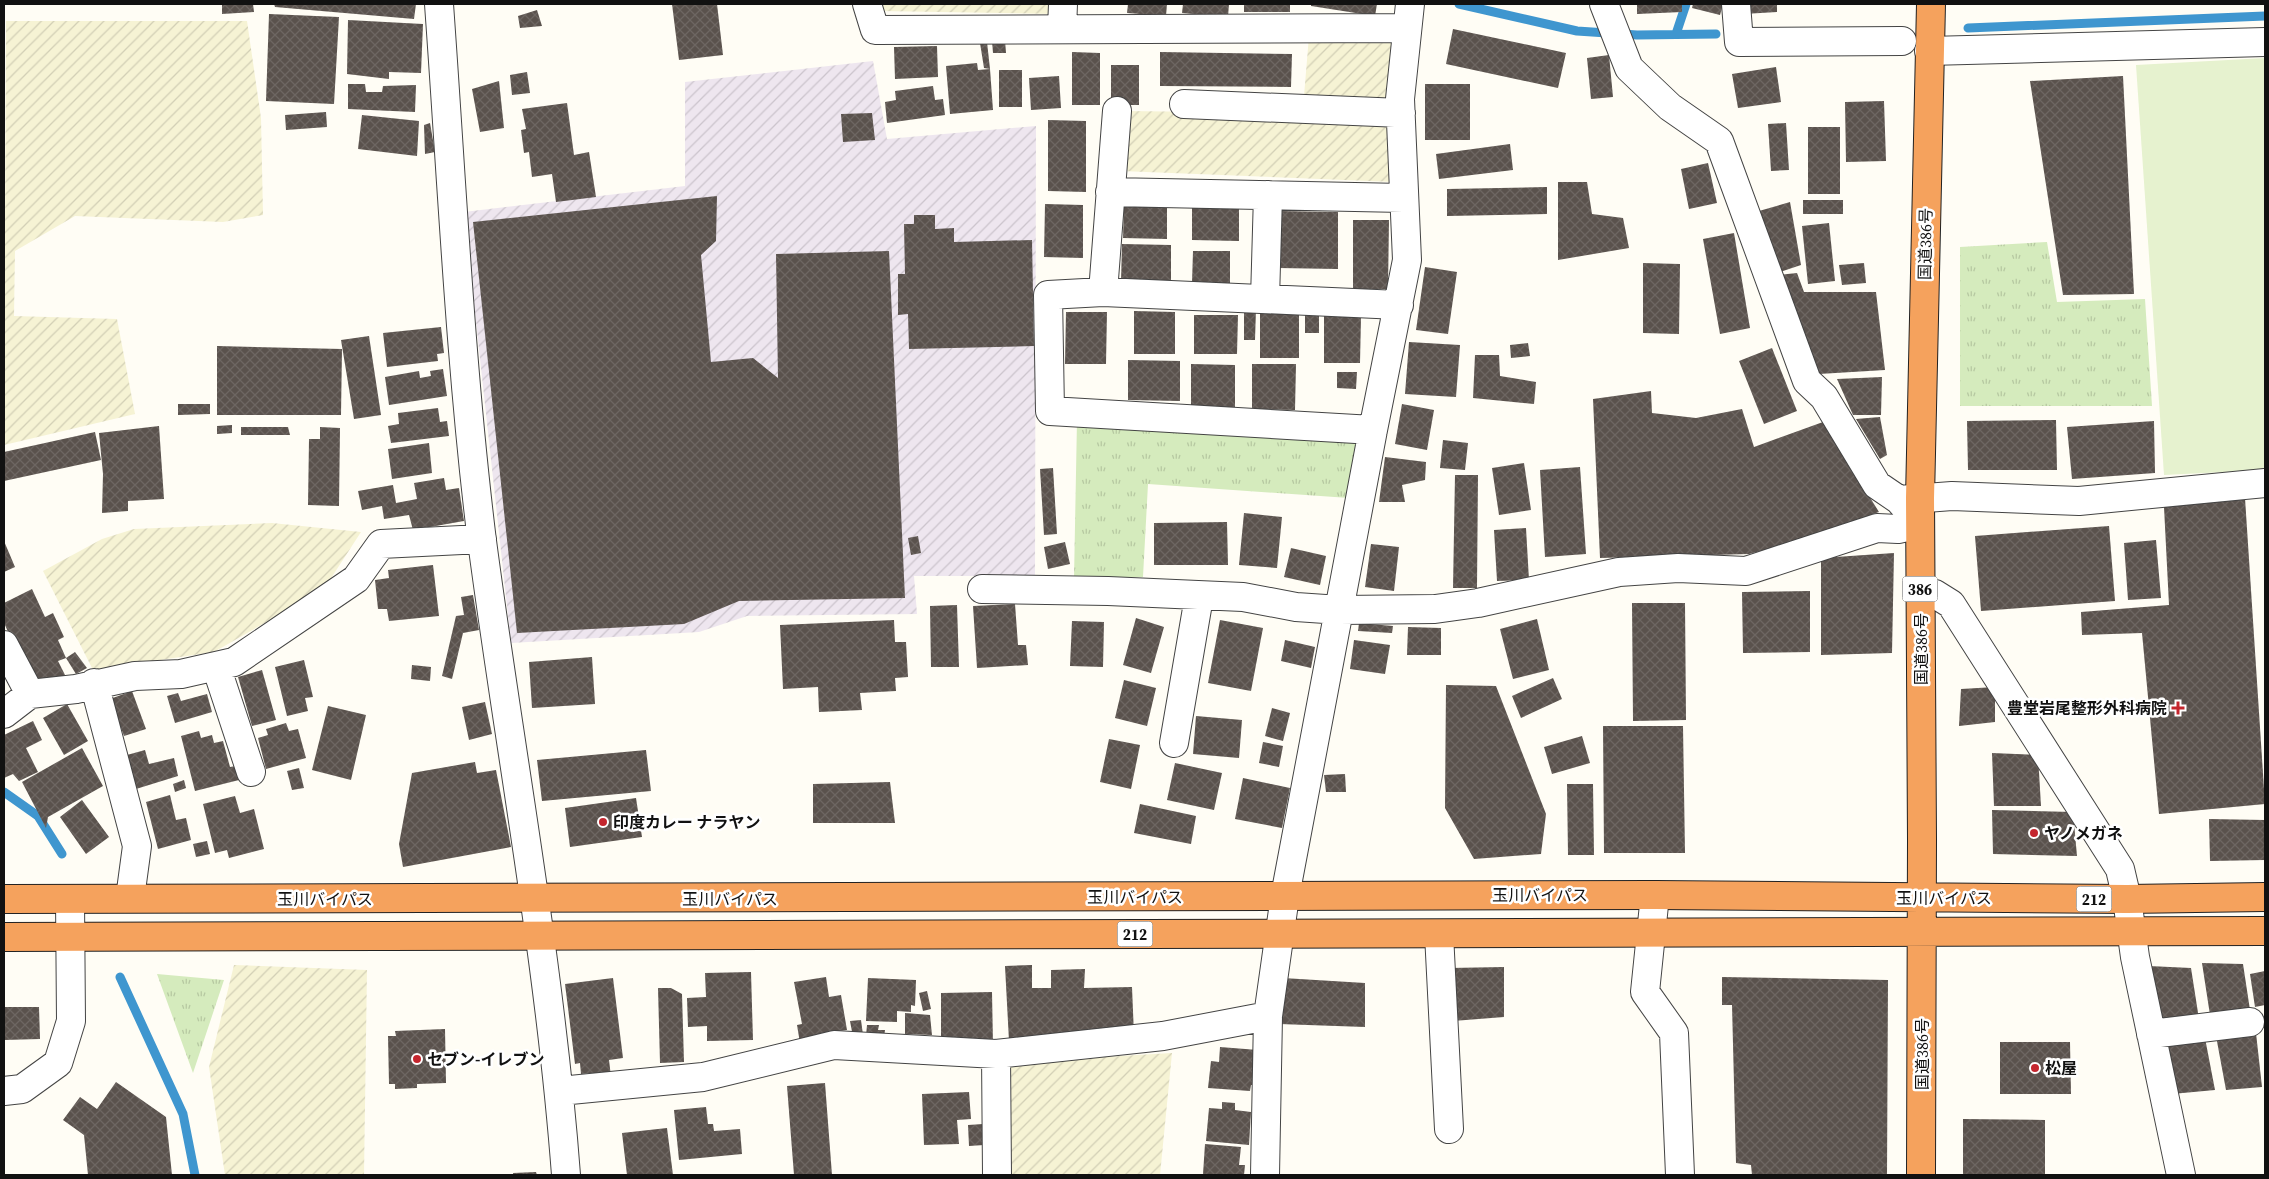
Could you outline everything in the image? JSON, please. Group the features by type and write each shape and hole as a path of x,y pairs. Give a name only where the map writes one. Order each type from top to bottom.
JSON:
{"highway":[{"name":"国道386号","path":"1921,1175 1920,592 1913,507 1931,4"},
{"name":"玉川バイパス","path":"4,899 806,899 1655,895 2127,899 2265,897"},
{"path":"806,899 808,933"},
{"name":"玉川バイパス","path":"4,937 808,933 1279,935 2265,931"}],"street":[{"path":"439,4 455,262 482,539 540,934 560,1091 566,1175"},
{"path":"867,4 874,30 1062,17 1409,13 1401,113 1407,260 1285,896 1268,1016 1265,1175"},
{"path":"1736,4 1739,42 1902,41"},
{"path":"1607,12 1629,68 1670,106 1719,141 1807,381 1824,397 1877,485 1913,507"},
{"path":"1928,51 2265,42"},
{"path":"1184,104 1401,113"},
{"path":"1103,292 1117,111"},
{"path":"1110,192 1403,198"},
{"path":"1265,299 1268,196"},
{"path":"1373,430 1050,410 1048,295 1103,292 1399,305"},
{"path":"982,589 1108,591 1199,597 1243,597 1296,607 1340,610 1435,609 1478,603 1619,572 1678,568 1746,571 1877,528 1898,529 1913,507 1952,496 2079,501 2265,483"},
{"path":"4,714 30,694 76,689 94,683 135,676 181,674 234,662 356,579 380,544 482,539"},
{"path":"1920,592 1935,594 1951,604 2120,868 2151,1034 2181,1175"},
{"path":"1174,743 1199,597"},
{"path":"4,644 30,694"},
{"path":"216,666 251,772"},
{"path":"94,683 137,846 130,898"},
{"path":"1655,895 1645,992 1674,1033 1680,1175"},
{"path":"4,1092 22,1089 58,1063 71,1021 70,899"},
{"path":"1438,934 1449,1129"},
{"path":"560,1091 703,1077 834,1044 996,1054 1163,1036 1268,1016"},
{"path":"2151,1034 2250,1022"},
{"path":"996,1054 997,1175"}],"shaded area":[{"path":"878,4 1055,4 1055,14 879,11"},
{"path":"6,21 247,21 261,118 263,215 223,222 75,216 15,251 14,316 117,319 135,414 4,445"},
{"path":"1399,35 1393,100 1304,96 1309,36"},
{"path":"873,61 887,139 1036,126 1035,576 914,576 917,614 747,616 699,632 511,643 464,212 685,186 685,82"},
{"path":"1125,111 1303,113 1388,122 1394,182 1121,171"},
{"path":"272,523 361,532 324,589 214,652 93,670 43,571 102,539 134,529"},
{"path":"234,965 367,970 364,1175 225,1175 209,1067"},
{"path":"1172,1053 1160,1175 1003,1175 1000,1063"}],"green space":[{"path":"2265,58 2265,470 2164,475 2136,65"},
{"path":"2047,242 2057,302 2145,299 2152,406 1960,406 1960,247"},
{"path":"1077,420 1362,437 1349,498 1148,484 1143,577 1074,579"},
{"path":"157,974 224,980 193,1073"}],"building":[{"path":"222,4 253,4 254,12 222,14"},
{"path":"274,4 416,4 414,19 275,7"},
{"path":"672,4 717,4 723,55 679,60"},
{"path":"1128,4 1167,4 1166,16 1127,13"},
{"path":"1183,4 1229,4 1228,17 1182,13"},
{"path":"1244,4 1290,4 1290,12 1244,12"},
{"path":"1311,4 1377,4 1375,16 1311,6"},
{"path":"1637,4 1682,4 1682,12 1637,14"},
{"path":"1693,4 1723,4 1720,15 1692,8"},
{"path":"1743,4 1777,4 1777,12 1744,14"},
{"path":"537,10 542,26 520,28 518,16"},
{"path":"269,14 339,17 334,104 266,101"},
{"path":"348,20 423,24 421,73 389,72 389,79 347,74"},
{"path":"1453,29 1566,53 1558,88 1446,64"},
{"path":"1005,40 1006,53 993,53 992,41"},
{"path":"987,42 990,69 984,68 980,43"},
{"path":"937,46 938,77 895,79 894,47"},
{"path":"1072,52 1100,53 1100,105 1072,105"},
{"path":"1160,52 1292,54 1291,87 1160,86"},
{"path":"1609,55 1613,97 1591,99 1587,58"},
{"path":"977,63 978,70 990,69 993,110 950,114 946,66"},
{"path":"1111,65 1139,65 1139,105 1111,105"},
{"path":"1776,67 1781,102 1738,108 1732,74"},
{"path":"999,70 1022,70 1022,107 999,107"},
{"path":"527,72 530,93 512,95 510,75"},
{"path":"1059,76 1061,108 1031,110 1029,78"},
{"path":"2123,76 2134,294 2063,295 2030,81"},
{"path":"499,81 504,128 480,132 472,89"},
{"path":"348,84 365,84 366,92 382,92 383,86 416,85 415,112 348,109"},
{"path":"1425,84 1470,84 1470,140 1425,140"},
{"path":"933,86 935,100 943,99 945,115 887,123 885,102 896,100 895,91"},
{"path":"1884,101 1886,161 1846,162 1845,102"},
{"path":"567,103 574,155 589,152 596,197 556,202 552,174 532,177 529,152 524,153 521,130 526,129 522,109"},
{"path":"326,112 327,127 286,130 285,115"},
{"path":"872,113 875,140 843,142 841,114"},
{"path":"362,115 419,121 417,156 358,149"},
{"path":"1048,120 1086,121 1086,192 1048,191"},
{"path":"430,123 435,152 425,154 424,125"},
{"path":"1786,123 1789,170 1771,171 1768,124"},
{"path":"1808,127 1840,127 1840,194 1808,194"},
{"path":"1510,144 1513,170 1439,179 1436,154"},
{"path":"1708,163 1717,203 1689,209 1681,169"},
{"path":"1558,182 1587,182 1592,214 1623,218 1629,248 1558,260"},
{"path":"1547,187 1547,214 1447,216 1447,189"},
{"path":"717,196 716,241 701,255 711,362 753,358 778,378 776,254 889,251 905,598 739,601 684,624 517,633 473,222"},
{"path":"1803,200 1843,200 1843,214 1803,214"},
{"path":"1790,202 1801,265 1780,272 1759,211"},
{"path":"1045,204 1083,205 1083,258 1044,257"},
{"path":"1124,205 1167,205 1167,239 1123,238"},
{"path":"1192,205 1239,206 1239,241 1192,240"},
{"path":"1279,211 1338,212 1338,269 1278,268"},
{"path":"914,215 935,215 935,229 954,228 954,242 1032,240 1034,346 909,349 908,314 898,315 898,274 905,274 904,224 914,224"},
{"path":"1353,220 1389,220 1388,289 1353,289"},
{"path":"1829,223 1835,281 1808,284 1802,226"},
{"path":"1734,233 1750,328 1720,334 1703,239"},
{"path":"1122,244 1171,245 1171,283 1121,282"},
{"path":"1193,251 1230,251 1230,283 1192,283"},
{"path":"1643,263 1680,264 1679,334 1643,333"},
{"path":"1864,263 1866,283 1842,285 1839,265"},
{"path":"1425,267 1457,272 1448,334 1416,330"},
{"path":"1797,273 1804,292 1876,292 1885,370 1819,374 1778,275"},
{"path":"1244,309 1256,309 1255,340 1244,340"},
{"path":"1134,311 1175,312 1175,354 1134,354"},
{"path":"1066,312 1107,312 1106,364 1065,364"},
{"path":"1260,314 1299,314 1299,358 1260,358"},
{"path":"1305,314 1319,314 1319,333 1305,333"},
{"path":"1194,315 1238,315 1237,354 1194,354"},
{"path":"1324,316 1361,317 1360,363 1324,363"},
{"path":"441,327 444,353 437,354 438,361 387,367 383,333"},
{"path":"369,336 381,415 354,419 341,340"},
{"path":"1409,342 1460,345 1456,397 1405,394"},
{"path":"1528,343 1530,356 1511,358 1510,345"},
{"path":"217,346 342,349 341,415 217,415"},
{"path":"1772,348 1797,411 1764,424 1739,361"},
{"path":"1475,355 1499,355 1500,376 1536,382 1534,404 1473,398"},
{"path":"1128,360 1180,361 1180,401 1128,400"},
{"path":"1191,364 1235,365 1235,409 1191,409"},
{"path":"1252,364 1296,364 1295,410 1252,409"},
{"path":"443,369 447,396 389,405 385,377 419,371 420,378 431,376 430,371"},
{"path":"1337,372 1357,372 1356,389 1337,388"},
{"path":"1882,377 1881,415 1853,415 1837,379"},
{"path":"1651,391 1652,413 1696,418 1742,409 1754,447 1823,422 1879,512 1788,544 1749,554 1600,558 1593,399"},
{"path":"178,404 210,404 210,414 178,415"},
{"path":"1402,404 1434,410 1427,450 1395,444"},
{"path":"438,408 440,422 447,421 449,436 391,443 388,426 399,424 398,413"},
{"path":"1880,417 1887,455 1880,459 1856,419"},
{"path":"2056,420 2057,470 1968,470 1967,421"},
{"path":"2154,421 2155,473 2072,479 2067,427"},
{"path":"232,425 232,433 217,434 217,426"},
{"path":"159,426 164,499 128,501 128,511 102,513 103,474 99,433"},
{"path":"241,427 288,427 290,435 241,435"},
{"path":"320,427 340,428 339,506 308,505 309,439 320,439"},
{"path":"95,432 101,460 4,481 4,452"},
{"path":"1443,440 1468,443 1465,470 1440,468"},
{"path":"429,443 432,473 392,479 388,449"},
{"path":"1385,457 1426,462 1425,480 1402,485 1405,502 1379,502"},
{"path":"1524,463 1531,510 1499,515 1492,468"},
{"path":"1580,467 1586,554 1545,557 1540,470"},
{"path":"1053,468 1057,534 1044,535 1040,469"},
{"path":"1455,475 1478,475 1477,588 1453,588"},
{"path":"444,478 446,490 459,488 464,521 413,530 409,515 384,519 382,506 362,510 358,491 393,485 396,503 417,499 414,483"},
{"path":"2245,498 2265,804 2159,814 2142,633 2082,635 2081,612 2169,605 2164,507"},
{"path":"1244,513 1282,517 1277,568 1239,565"},
{"path":"1227,522 1228,565 1154,565 1154,523"},
{"path":"2109,526 2115,601 1981,611 1975,536"},
{"path":"1526,528 1529,580 1497,581 1494,530"},
{"path":"918,536 921,553 911,555 908,538"},
{"path":"2156,540 2161,598 2128,600 2124,543"},
{"path":"4,541 15,567 4,572"},
{"path":"1065,542 1070,564 1048,569 1044,547"},
{"path":"1371,544 1399,547 1394,591 1365,587"},
{"path":"1291,548 1326,556 1320,585 1284,577"},
{"path":"1894,553 1892,653 1821,655 1821,558"},
{"path":"433,565 439,616 389,621 387,609 378,609 375,580 389,578 388,570"},
{"path":"32,589 45,617 53,613 64,637 58,640 66,658 58,661 66,677 36,692 4,623 4,603"},
{"path":"1810,591 1810,652 1743,653 1742,592"},
{"path":"473,595 479,630 463,633 452,679 442,676 456,616 464,615 461,597"},
{"path":"1632,603 1685,603 1686,720 1633,721"},
{"path":"1015,604 1018,645 1026,645 1028,665 977,668 973,606"},
{"path":"957,605 959,667 931,667 930,606"},
{"path":"1136,618 1164,627 1151,673 1123,665"},
{"path":"1537,619 1549,670 1513,679 1500,629"},
{"path":"894,620 895,642 906,642 908,677 895,678 896,691 860,693 862,710 819,712 818,687 783,689 780,625"},
{"path":"1220,620 1263,628 1251,691 1208,683"},
{"path":"1072,621 1104,622 1103,667 1070,666"},
{"path":"1359,623 1393,626 1392,633 1358,631"},
{"path":"1408,627 1441,628 1441,655 1407,655"},
{"path":"1285,640 1315,647 1311,668 1281,661"},
{"path":"1354,640 1390,645 1385,674 1350,669"},
{"path":"75,652 87,668 76,674 66,658"},
{"path":"592,657 595,704 532,708 529,662"},
{"path":"304,660 313,697 305,698 308,711 287,716 275,667"},
{"path":"412,665 431,667 430,681 411,679"},
{"path":"262,670 276,720 252,726 238,677"},
{"path":"1553,678 1562,699 1521,718 1512,696"},
{"path":"1124,680 1156,688 1147,726 1115,718"},
{"path":"1446,685 1496,686 1546,814 1541,854 1474,859 1445,808"},
{"path":"1995,687 1995,722 1959,726 1961,689"},
{"path":"132,691 146,729 124,736 110,699"},
{"path":"178,693 181,701 207,694 212,712 175,723 167,696"},
{"path":"485,702 492,734 469,740 462,707"},
{"path":"67,704 88,741 64,755 43,718"},
{"path":"328,706 366,715 351,780 312,770"},
{"path":"1272,708 1290,713 1283,741 1265,736"},
{"path":"1196,716 1242,720 1239,758 1193,754"},
{"path":"33,721 42,740 26,748 38,772 19,781 13,774 4,778 4,735"},
{"path":"286,723 289,731 298,729 306,758 266,769 258,738 268,735 266,729"},
{"path":"1603,726 1683,726 1685,853 1604,853"},
{"path":"199,731 201,738 212,735 214,743 223,741 230,767 236,766 239,780 195,791 181,736"},
{"path":"1582,736 1590,763 1552,774 1544,747"},
{"path":"1109,739 1140,745 1131,789 1100,782"},
{"path":"1263,742 1283,746 1279,767 1259,763"},
{"path":"82,748 103,786 48,817 46,828 22,782"},
{"path":"145,750 149,764 174,758 178,776 136,789 127,755"},
{"path":"646,750 651,791 542,801 537,760"},
{"path":"1992,753 2038,755 2041,806 1994,806"},
{"path":"475,762 477,773 496,770 511,847 403,867 399,844 412,773"},
{"path":"1175,763 1222,773 1214,810 1167,800"},
{"path":"299,768 304,788 292,790 287,771"},
{"path":"1345,774 1346,792 1326,792 1324,775"},
{"path":"1243,778 1290,788 1282,828 1235,819"},
{"path":"184,780 186,788 175,792 173,784"},
{"path":"890,782 895,823 813,823 813,784"},
{"path":"1567,784 1593,784 1594,855 1568,855"},
{"path":"170,795 176,820 186,818 191,840 158,849 146,802"},
{"path":"235,796 240,813 254,809 264,849 229,858 227,850 215,853 203,804"},
{"name":"印度カレー ナラヤン","path":"636,798 642,837 570,847 565,808"},
{"path":"82,800 109,837 86,854 60,817"},
{"path":"1140,804 1196,816 1191,844 1134,833"},
{"name":"ヤノメガネ","path":"1992,810 2073,812 2077,856 1993,854"},
{"path":"2209,819 2265,820 2265,860 2210,861"},
{"path":"207,841 210,854 196,857 193,844"},
{"path":"2202,963 2243,964 2250,1010 2210,1015"},
{"path":"1032,965 1032,988 1051,988 1051,970 1085,969 1084,988 1132,987 1134,1035 1009,1041 1005,966"},
{"path":"2149,966 2191,968 2199,1019 2156,1023"},
{"path":"1504,967 1504,1017 1453,1021 1449,968"},
{"path":"2265,971 2265,1005 2255,1007 2250,974"},
{"path":"751,972 753,1040 707,1041 707,1026 688,1027 687,998 706,997 705,973"},
{"path":"826,977 829,997 841,995 847,1030 832,1032 800,1043 797,1025 802,1024 794,982"},
{"path":"1722,977 1888,980 1887,1175 1752,1175 1751,1165 1736,1163 1732,1005 1722,1005"},
{"path":"613,978 623,1058 609,1060 612,1085 592,1088 591,1073 581,1074 580,1063 575,1064 565,984"},
{"path":"868,978 916,980 915,1006 911,1005 911,1012 897,1011 897,1022 866,1021"},
{"path":"1283,978 1365,983 1365,1027 1279,1024"},
{"path":"658,988 671,988 682,994 684,1062 660,1063"},
{"path":"927,991 931,1009 923,1011 919,993"},
{"path":"992,992 993,1044 941,1044 941,993"},
{"path":"4,1007 39,1007 40,1039 4,1040"},
{"path":"905,1013 930,1015 932,1035 905,1034"},
{"path":"861,1020 863,1035 853,1037 850,1021"},
{"path":"867,1025 879,1025 878,1030 885,1030 884,1037 866,1036"},
{"name":"セブン-イレブン","path":"445,1029 446,1083 417,1084 417,1088 395,1089 395,1084 389,1084 388,1036 396,1036 395,1031"},
{"path":"2256,1033 2262,1087 2226,1090 2216,1036"},
{"path":"2205,1038 2215,1090 2172,1094 2163,1043"},
{"name":"松屋","path":"2000,1042 2070,1042 2071,1094 2000,1094"},
{"path":"1220,1047 1258,1050 1255,1085 1251,1085 1250,1091 1208,1088 1211,1061 1219,1062"},
{"path":"116,1082 166,1117 172,1175 88,1175 84,1135 63,1120 80,1097 97,1109"},
{"path":"825,1083 832,1175 794,1175 787,1086"},
{"path":"969,1092 971,1119 957,1120 959,1144 924,1145 922,1094"},
{"path":"1222,1102 1235,1103 1235,1110 1251,1112 1249,1145 1206,1141 1209,1108 1222,1109"},
{"path":"706,1107 708,1124 713,1124 714,1131 740,1129 742,1154 679,1160 674,1110"},
{"path":"1963,1119 2045,1120 2045,1175 1963,1175"},
{"path":"983,1124 984,1145 969,1146 968,1125"},
{"path":"667,1128 673,1175 627,1175 622,1133"},
{"path":"1205,1144 1241,1147 1239,1165 1245,1165 1244,1175 1203,1174"},
{"path":"536,1172 537,1175 513,1175 513,1173"}],"waterway":[{"path":"1459,4 1577,31 1637,35 1716,34"},
{"path":"1676,34 1686,4"},
{"path":"1968,28 2265,16"},
{"path":"4,792 38,816 62,854"},
{"path":"120,977 183,1114 195,1175"}],"place":[{"name":"豊堂岩尾整形外科病院","path":"2178,708"},
{"name":"印度カレー ナラヤン","path":"603,822"},
{"name":"ヤノメガネ","path":"2034,833"},
{"name":"セブン-イレブン","path":"417,1059"},
{"name":"松屋","path":"2035,1068"}]}
